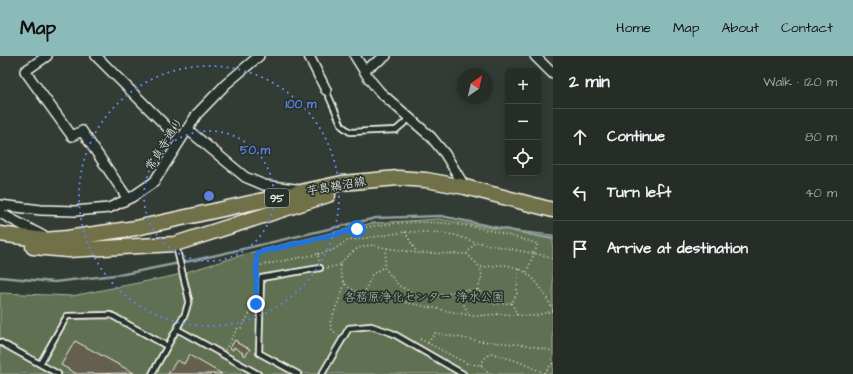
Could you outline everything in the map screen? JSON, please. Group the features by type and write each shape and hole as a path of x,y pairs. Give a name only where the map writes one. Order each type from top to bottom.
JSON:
{"main road":[{"name":"芋島鵜沼線","path":"7,235 50,239 136,228 342,183 382,178 426,180 465,187 553,210"},
{"path":"7,235 36,248 68,250 177,251 382,178"}],"street":[{"path":"47,56 25,72 72,136 82,131 128,199"},
{"path":"96,56 180,140"},
{"name":"常貞寺通り","path":"0,205 41,210 75,211 109,208 128,199 154,182 198,114 226,84 259,56"},
{"path":"308,56 326,90"},
{"path":"356,56 380,92 431,137 445,154 465,187"},
{"path":"364,70 386,56"},
{"path":"535,56 553,74"},
{"path":"187,129 245,177 272,187 310,190"},
{"path":"0,213 50,239"}],"lane":[{"path":"326,90 342,126 350,132 396,130 410,118"},
{"path":"152,374 186,314 189,300 177,251"},
{"path":"298,374 259,353 261,278 320,268"},
{"path":"40,364 67,316 111,315 167,346"},
{"path":"322,374 349,328 371,326 392,333 463,374"},
{"path":"177,329 258,374"},
{"path":"0,342 58,374"}],"path":[{"path":"256,273 257,253 357,229 403,224 440,223 481,228 538,244 526,272"},
{"path":"405,232 417,252"},
{"path":"257,266 331,251 347,241 405,232 434,232 454,235 475,242 535,253 553,259"},
{"path":"467,254 475,242"},
{"path":"318,254 321,269 340,265 345,258 358,248 370,245 417,252 467,254 480,267 482,276 478,290"},
{"path":"387,247 384,267 399,286 410,292 419,296 429,296 446,294 457,290 478,290 492,304 512,303"},
{"path":"340,265 342,280 345,284 350,289 364,294 469,315 534,316 553,311 539,284 526,272 512,266 500,265 480,267"},
{"path":"364,294 372,274 384,267"},
{"path":"517,315 512,303 517,293 518,269"},
{"path":"343,338 332,330 330,322 345,284"},
{"path":"457,290 469,315"},
{"path":"404,302 410,292"},
{"path":"206,345 213,343 225,350 256,304"},
{"path":"428,343 435,333 479,341 527,345 553,351"},
{"path":"420,339 468,364 481,365 490,374"},
{"path":"481,365 484,358 490,353 517,361 544,374 553,363"}],"green space":[{"name":"各務原浄化センター 浄水公園","path":"439,219 491,228 553,235 553,374 0,374 0,293 72,296 173,276 249,253 372,223"}],"building":[{"path":"235,340 238,342 237,343 250,349 245,356 234,347 233,350 230,348"},
{"path":"75,341 134,373 77,374 61,365"},
{"path":"189,355 222,374 168,374 177,360 184,364"}],"waterway":[{"path":"0,277 54,282 124,274 195,260 376,218 441,216 553,239"}],"route":[{"path":"256,304 257,253 357,229"}]}
